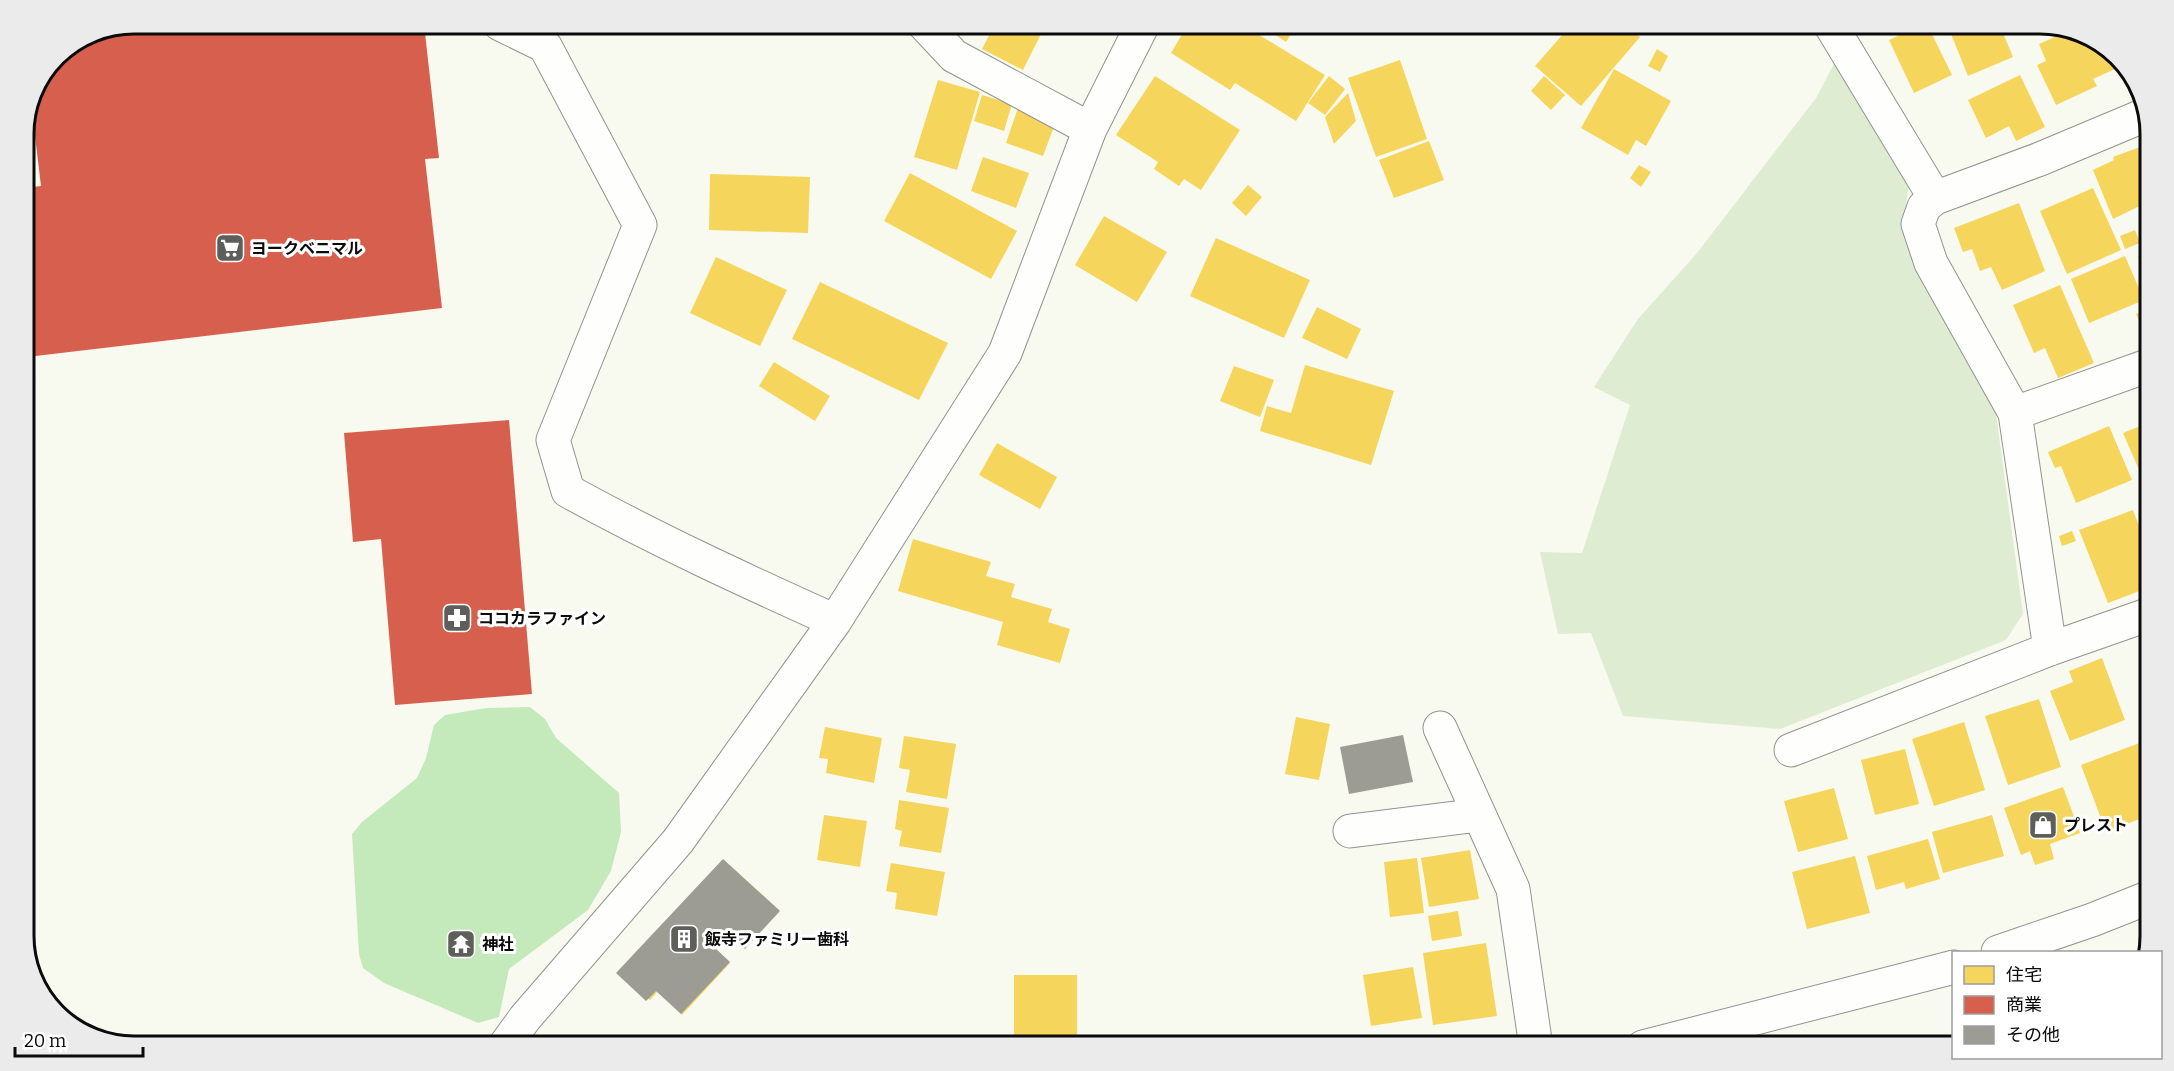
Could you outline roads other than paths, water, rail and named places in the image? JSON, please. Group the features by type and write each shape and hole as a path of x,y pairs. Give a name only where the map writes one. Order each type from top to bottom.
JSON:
{"street":[{"path":"520,34 545,46 640,225 553,440 568,491 722,570 835,621"},
{"path":"933,34 954,56 1090,129"},
{"path":"512,1036 678,841 835,621 1005,352 1090,129 1138,34"},
{"path":"1836,34 1935,198"},
{"path":"2050,649 2015,413 1931,262 1918,224 1924,207 1935,198 2040,159 2138,118"},
{"path":"2015,413 2139,369"},
{"path":"1791,750 2050,649 2140,618"},
{"path":"1440,728 1513,889 1534,1036"},
{"path":"1350,831 1479,815"},
{"path":"2001,951 2140,901"},
{"path":"1686,1036 1952,968"}],"place":[{"name":"ヨークベニマル","path":"230,248"},
{"name":"ココカラファイン","path":"457,618"},
{"name":"プレスト","path":"2043,825"},
{"name":"飯寺ファミリー歯科","path":"684,939"},
{"name":"神社","path":"461,944"}]}
